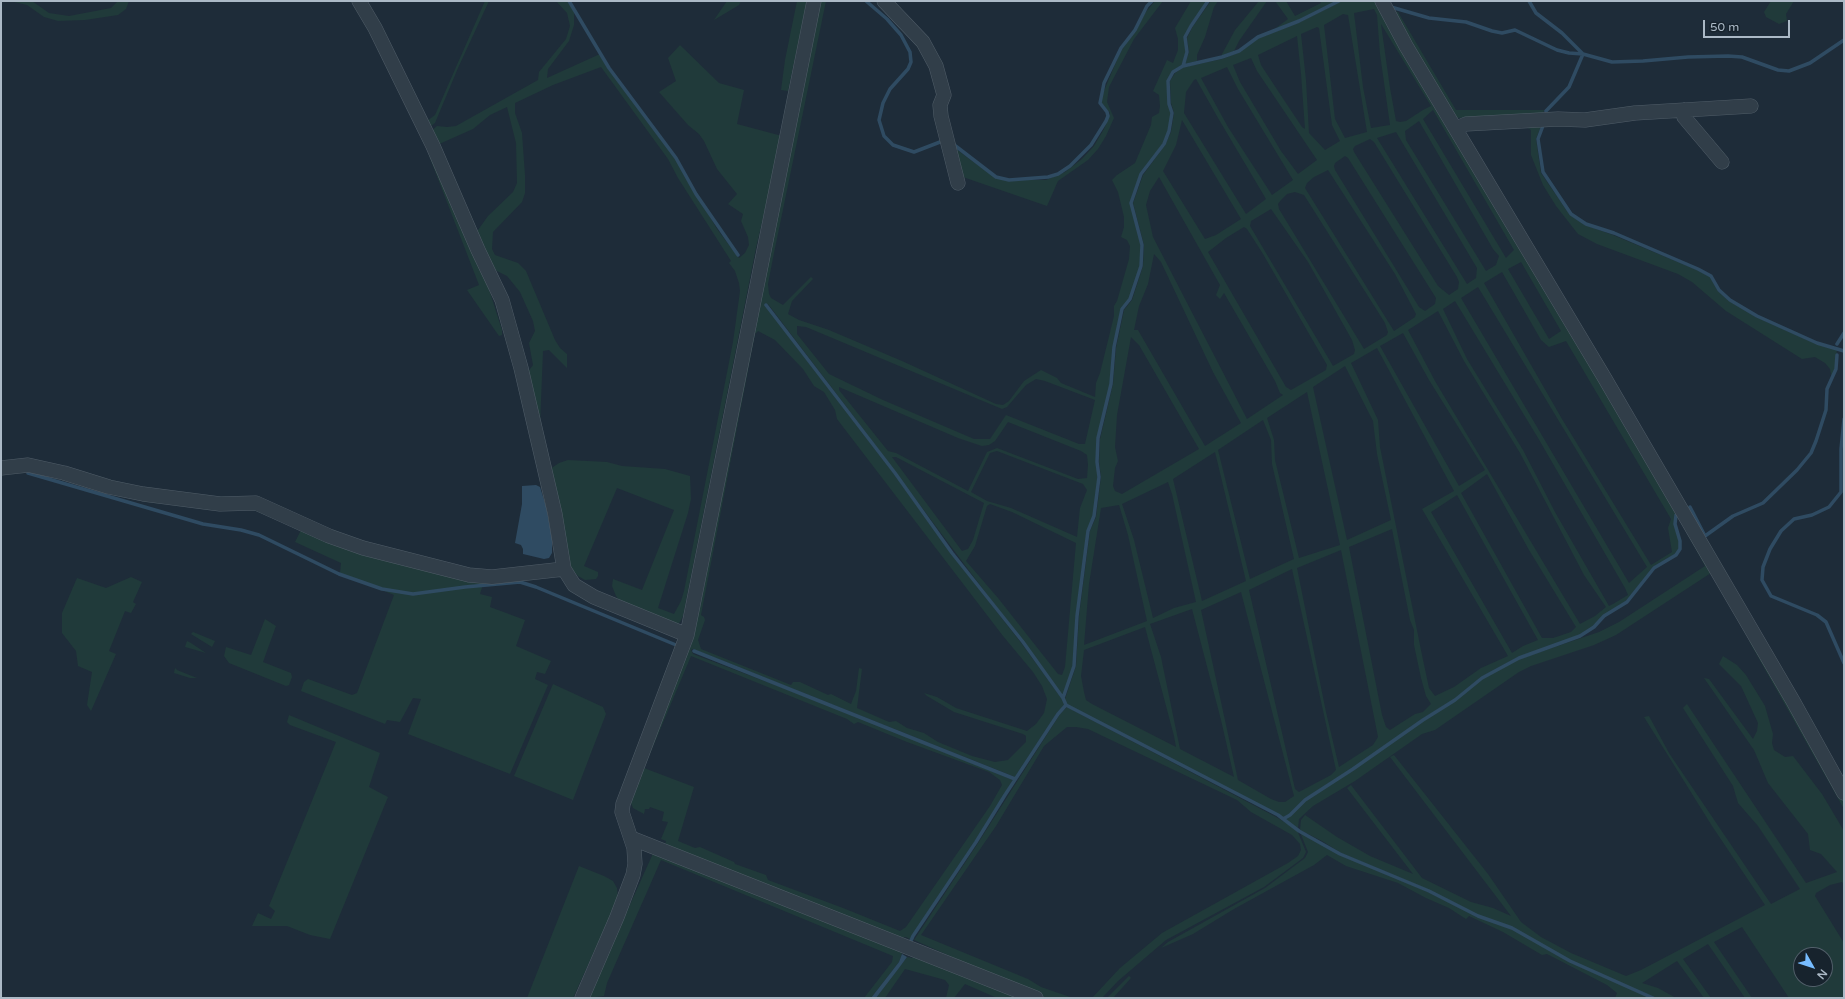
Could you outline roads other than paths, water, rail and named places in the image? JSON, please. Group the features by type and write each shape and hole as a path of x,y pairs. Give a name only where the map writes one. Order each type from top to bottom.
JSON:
{"street":[{"path":"359,1 375,28 433,146 478,250 502,300 521,368 555,514 564,569 574,585 594,597 687,635"},
{"path":"582,998 632,881 635,864 634,848 622,812 623,804 687,635 814,1"},
{"path":"884,1 923,42 936,66 944,95 940,105 941,116 958,184"},
{"path":"1382,1 1406,46 1457,128 1793,701 1844,793"},
{"path":"1457,128 1466,124 1558,119 1584,120 1635,113 1751,106"},
{"path":"1684,110 1684,116 1722,162"},
{"path":"1,468 28,465 64,473 109,487 143,494 220,504 256,503 329,536 363,548 469,575 492,577 564,569"},
{"path":"631,838 1036,998"}],"water":[{"path":"536,485 540,487 546,506 552,537 552,553 549,558 544,559 523,554 521,545 515,543 522,504 522,486"},
{"path":"902,954 907,957 876,998 871,998 899,962"}],"waterway":[{"path":"569,1 609,68 676,158 696,194 738,255"},
{"path":"866,1 887,19 901,35 910,52 911,62 908,69 890,89 883,103 879,120 884,136 893,145 914,152 940,142"},
{"path":"953,144 996,177 1009,180 1048,177 1058,174 1070,166 1091,145 1106,121 1108,116 1107,112 1100,103 1104,83 1121,48 1135,30 1147,6 1152,1"},
{"path":"1063,698 1074,666 1077,616 1088,531 1094,516 1099,477 1097,462 1098,438 1111,384 1114,347 1122,309 1130,299 1141,266 1142,245 1131,203 1141,174 1164,144 1169,131 1172,113 1169,104 1168,81 1173,72 1183,66 1187,52 1185,37 1208,1"},
{"path":"1183,66 1222,57 1239,51 1258,37 1299,21 1339,1"},
{"path":"1529,1 1536,13 1562,33 1583,54 1569,87 1546,111"},
{"path":"1391,7 1429,18 1466,22 1502,33 1515,30 1557,50 1583,54 1612,62 1728,56 1742,57 1778,70 1789,71 1810,63 1844,40"},
{"path":"1544,123 1538,139 1543,172 1571,214 1586,224 1614,233 1698,269 1711,276 1719,290 1730,300 1757,316 1817,343 1844,351"},
{"path":"766,305 895,473 952,553 1023,642 1063,698 1066,705 1278,815 1299,831 1340,854 1429,891 1478,916 1512,928 1570,961 1653,998"},
{"path":"1837,344 1844,333"},
{"path":"1690,507 1705,536 1733,516 1763,503 1797,470 1811,453 1816,441 1826,410 1827,389 1836,369 1837,355"},
{"path":"1844,419 1841,449 1841,492 1829,507 1812,515 1794,519 1781,531 1770,549 1763,567 1762,580 1771,596 1817,615 1826,622 1844,663"},
{"path":"28,473 203,524 241,530 259,535 339,574 382,589 413,594 520,582 536,587 676,645"},
{"path":"1283,819 1290,815 1305,800 1455,700 1482,678 1519,658 1580,636 1594,627 1604,616 1627,602 1654,568 1676,555 1680,549 1680,541 1675,524 1676,515"},
{"path":"694,651 1015,779"},
{"path":"909,945 913,936 976,842 1005,795 1058,714 1066,705"}]}
